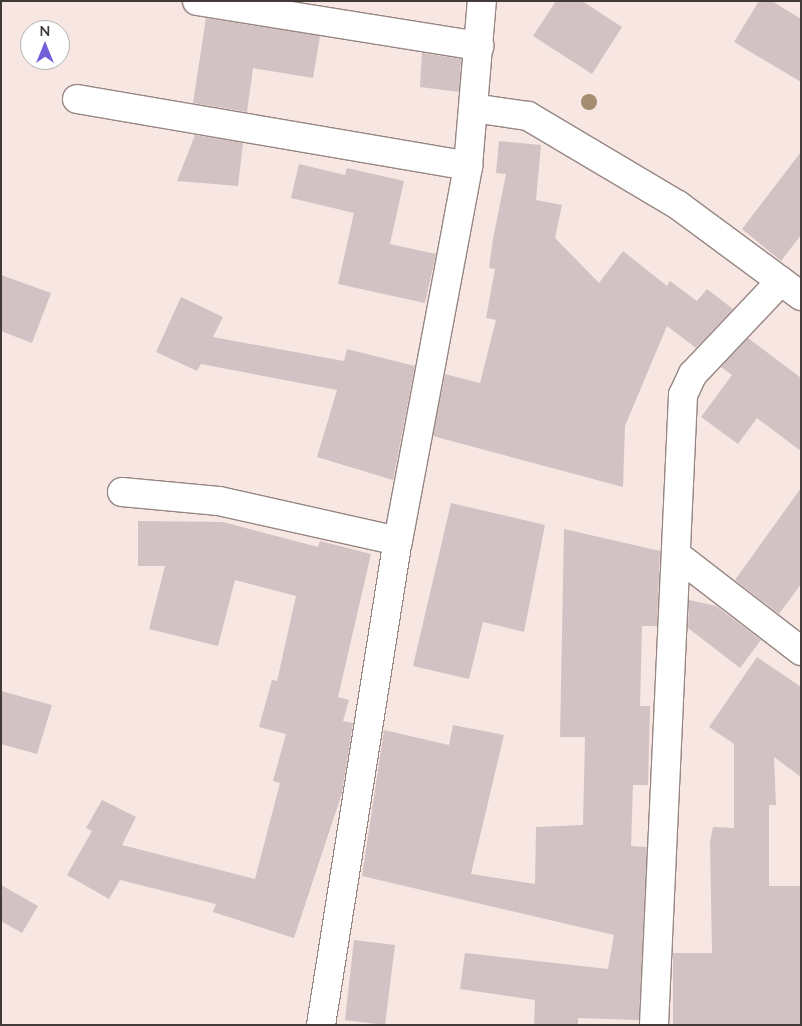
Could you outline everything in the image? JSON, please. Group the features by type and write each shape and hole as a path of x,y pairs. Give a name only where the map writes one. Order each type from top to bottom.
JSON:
{"street":[{"path":"197,1 479,46"},
{"path":"321,1025 398,541 468,166 482,1"},
{"path":"78,99 468,166"},
{"path":"474,108 528,116 678,205 791,288 686,383 679,557 654,1025"},
{"path":"122,492 219,501 398,541"},
{"path":"679,557 801,651"}],"building":[{"path":"556,1 582,1 622,27 592,74 533,36"},
{"path":"759,1 772,1 801,19 801,82 734,42"},
{"path":"206,18 320,36 313,78 253,68 247,112 193,103"},
{"path":"422,53 461,59 459,92 420,87"},
{"path":"195,135 243,143 238,186 177,181"},
{"path":"499,141 541,145 536,200 562,205 555,238 599,283 623,251 667,286 670,281 697,301 707,289 733,309 696,348 667,326 625,426 623,487 433,436 445,374 480,383 496,320 486,318 495,269 489,268 493,239 506,174 496,173"},
{"path":"801,152 801,235 781,261 742,229"},
{"path":"299,164 345,175 347,168 404,181 390,244 436,254 425,303 338,284 354,213 291,198"},
{"path":"1,275 51,293 32,343 1,331"},
{"path":"181,297 223,317 213,337 344,361 347,349 415,366 393,480 317,457 337,390 201,364 197,371 156,352"},
{"path":"748,338 801,378 801,451 757,418 738,444 701,417 732,375 721,367"},
{"path":"801,488 801,584 779,614 735,580"},
{"path":"451,503 545,525 524,632 483,622 469,679 413,666"},
{"path":"138,521 223,522 318,547 320,541 371,554 338,697 349,700 343,721 353,723 342,793 294,938 213,912 216,904 120,880 109,899 67,875 92,831 86,828 102,800 136,817 122,845 255,879 280,783 273,781 286,734 259,727 272,680 277,681 296,596 235,580 218,646 149,629 165,566 138,566"},
{"path":"564,529 660,551 657,626 642,626 640,706 650,706 648,785 633,785 631,846 647,847 639,1020 578,1018 578,1025 534,1025 535,1000 460,989 465,953 608,969 614,935 362,876 384,730 449,745 453,725 504,735 471,874 535,884 536,827 583,825 585,737 560,737"},
{"path":"689,600 716,606 761,640 740,668 688,628"},
{"path":"757,657 801,687 801,777 774,757 776,805 769,805 769,886 801,886 801,1025 673,1025 673,953 712,953 710,842 713,827 734,828 734,744 709,727"},
{"path":"1,691 52,705 37,754 1,744"},
{"path":"1,885 38,906 22,933 1,921"},
{"path":"354,940 395,945 385,1025 345,1020"}]}
